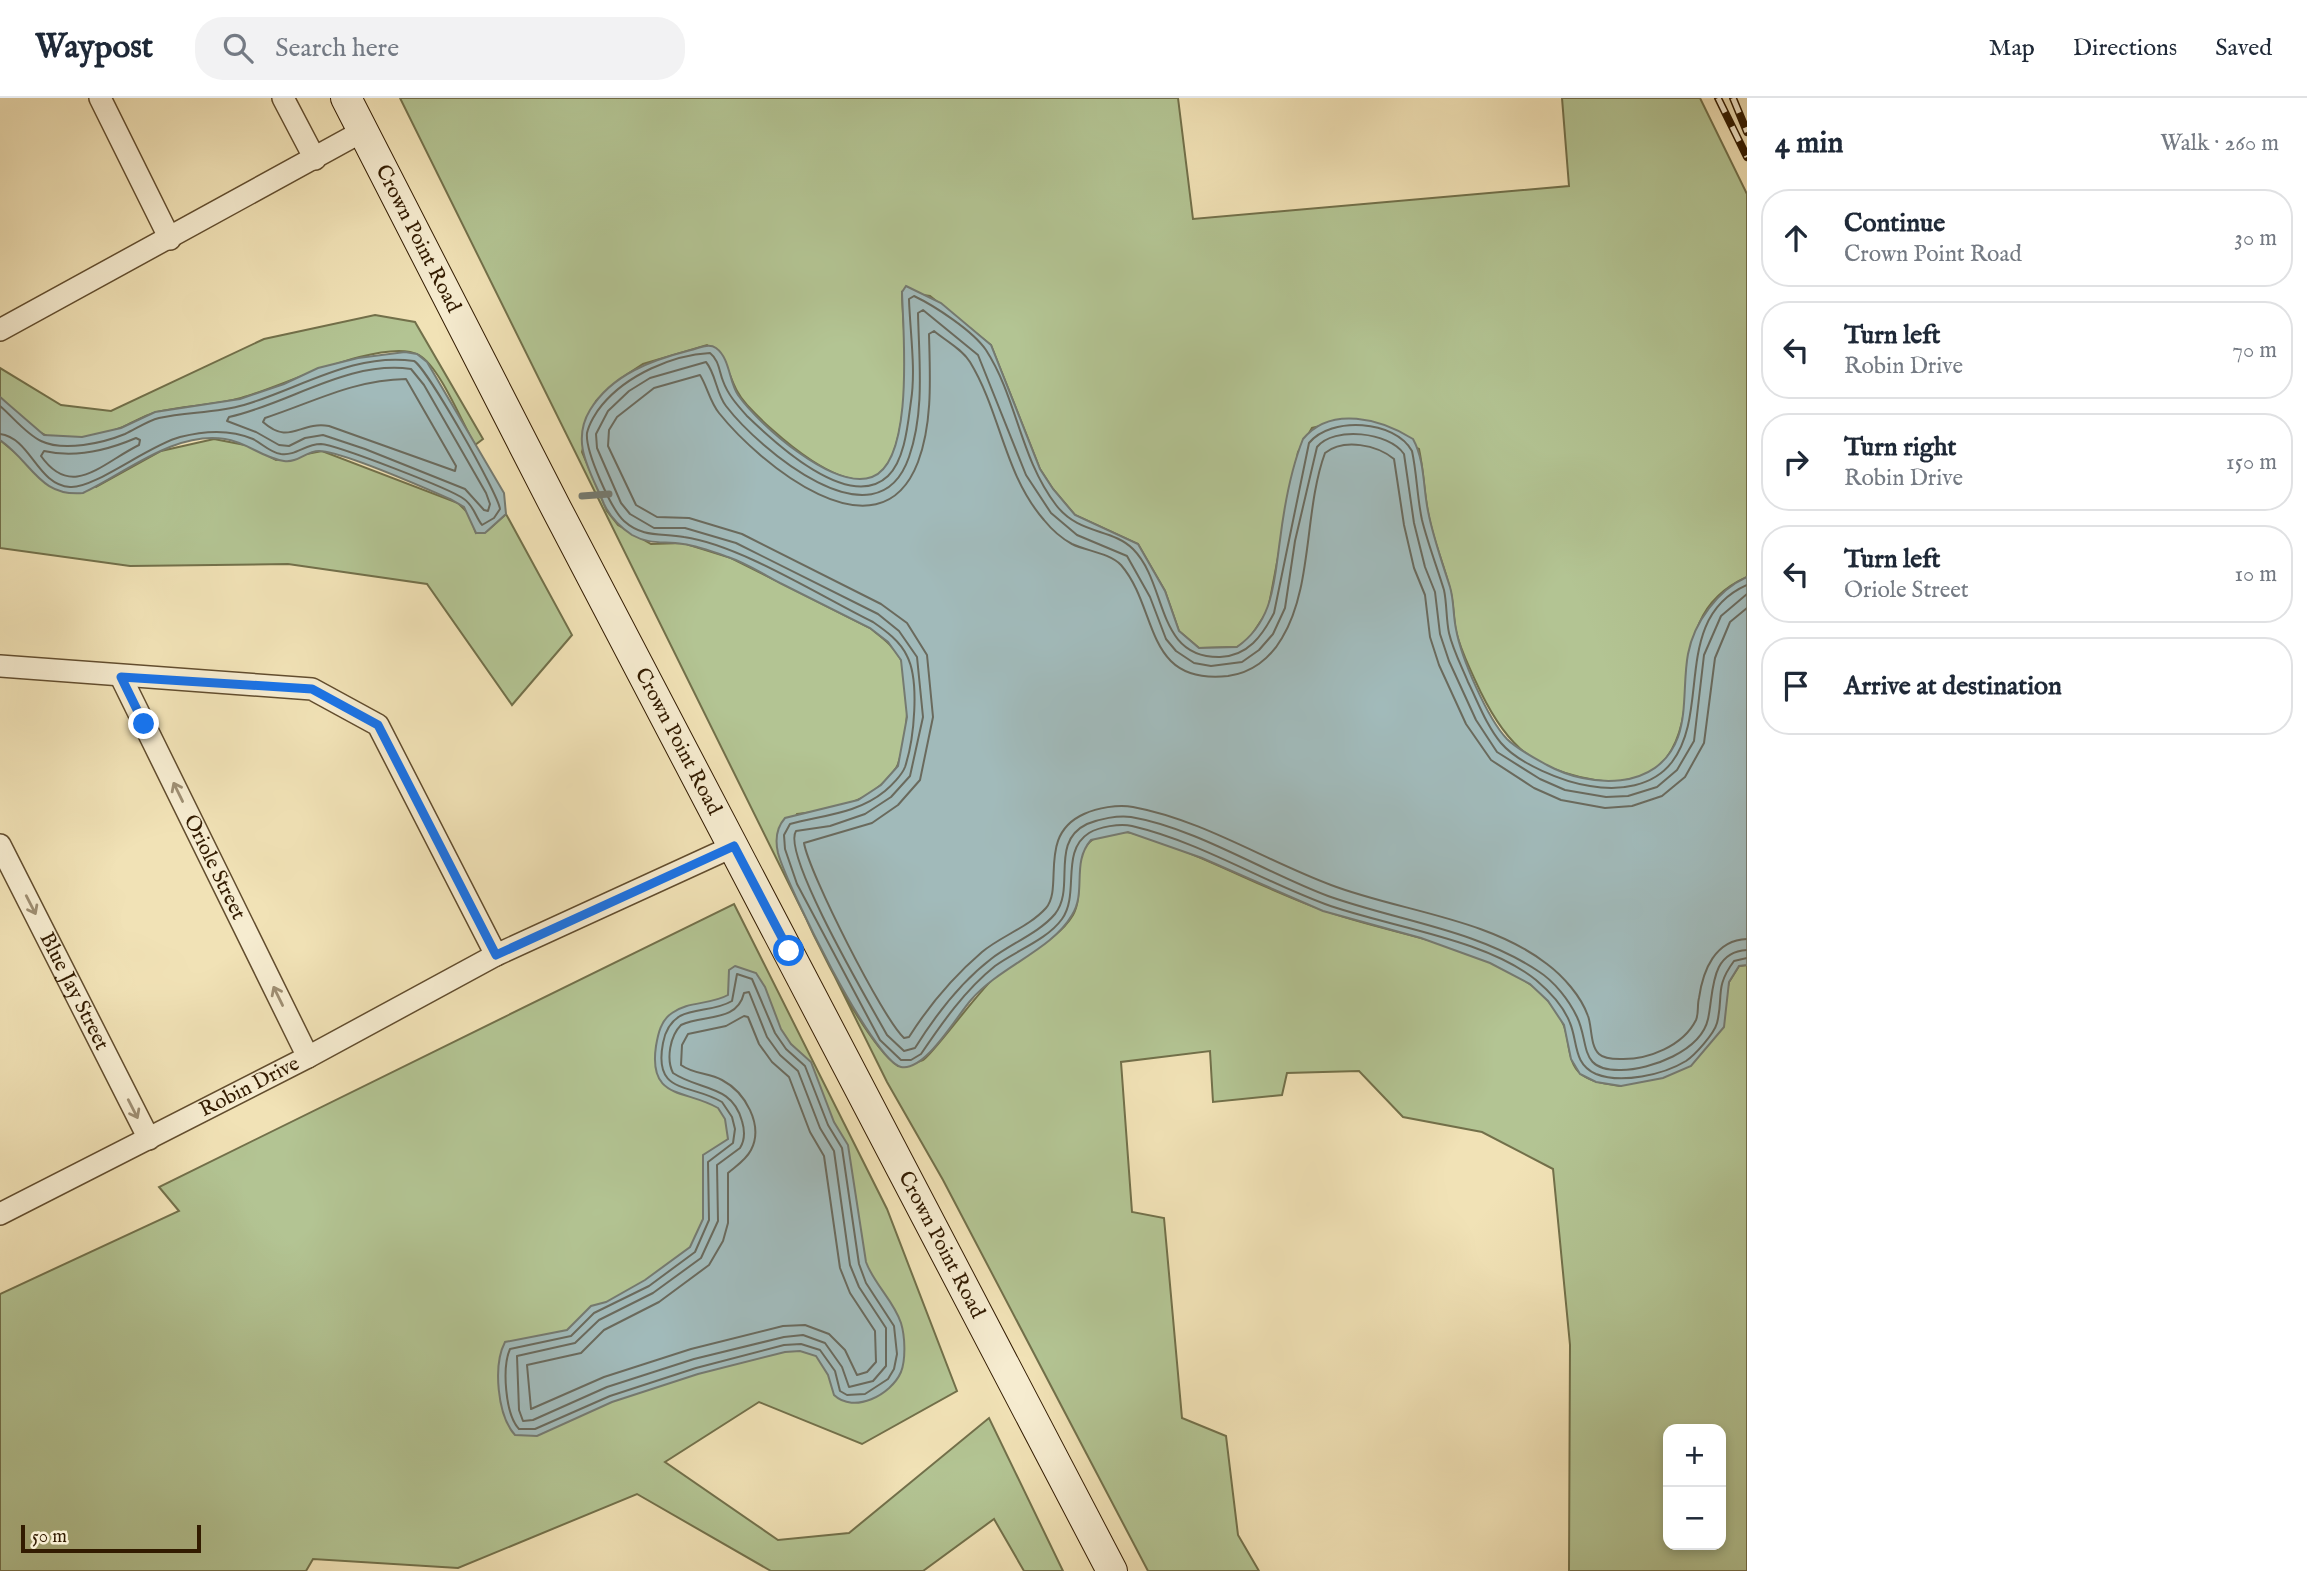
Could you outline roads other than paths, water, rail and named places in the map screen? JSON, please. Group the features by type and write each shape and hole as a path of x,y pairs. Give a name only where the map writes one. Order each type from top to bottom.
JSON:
{"main road":[{"name":"Crown Point Road","path":"346,98 1112,1571"}],"street":[{"path":"100,98 170,239"},
{"path":"283,98 315,159"},
{"path":"0,330 363,131"},
{"path":"0,666 312,689 378,725 496,955"},
{"name":"Oriole Street","path":"121,677 308,1058"},
{"name":"Blue Jay Street","path":"0,845 149,1139"},
{"name":"Robin Drive","path":"0,1214 308,1058 496,955 734,846"}],"water":[{"path":"906,286 941,303 991,345 1040,469 1053,489 1075,515 1138,544 1165,591 1179,631 1199,648 1237,647 1258,625 1274,585 1288,489 1303,439 1314,428 1342,419 1372,421 1413,439 1422,465 1432,530 1451,592 1459,641 1476,687 1491,717 1507,739 1531,756 1564,773 1602,781 1621,780 1639,776 1655,768 1668,755 1681,727 1688,654 1696,630 1717,599 1747,577 1747,965 1739,966 1729,982 1724,1027 1691,1066 1663,1078 1621,1086 1596,1082 1580,1074 1571,1059 1564,1025 1548,1001 1530,984 1490,963 1421,938 1323,911 1202,858 1128,832 1091,840 1082,858 1076,906 1063,927 1052,938 983,988 920,1061 901,1067 888,1057 852,1005 813,934 778,853 777,839 778,830 785,818 858,800 881,785 898,766 907,717 901,660 888,642 870,628 741,562 694,546 645,540 632,535 619,525 604,504 585,457 582,434 584,422 599,397 621,378 648,364 710,346 721,352 738,395 780,438 818,465 838,474 856,479 872,477 886,466 895,447 901,421 904,393 902,292"},
{"path":"405,352 417,354 427,362 504,493 506,514 485,533 476,533 464,507 450,499 383,471 330,453 319,451 284,461 233,441 206,438 169,447 83,493 68,493 46,484 0,440 0,397 44,435 82,437 121,428 155,412 240,399 284,384 318,368 358,358"},
{"path":"735,966 756,973 765,987 781,1029 791,1044 811,1062 834,1122 848,1145 866,1262 894,1307 902,1328 904,1354 901,1372 881,1394 852,1403 834,1395 828,1375 816,1356 800,1351 785,1352 698,1374 612,1402 537,1436 515,1435 504,1415 499,1390 499,1363 505,1342 567,1330 591,1306 606,1302 645,1280 690,1247 703,1219 703,1155 728,1139 725,1119 718,1108 663,1084 655,1063 656,1046 663,1023 672,1013 728,995 729,970"}],"waterway":[{"path":"582,496 609,494"}],"railway":[{"path":"1718,98 1747,157"},
{"path":"1733,98 1747,132"}]}
